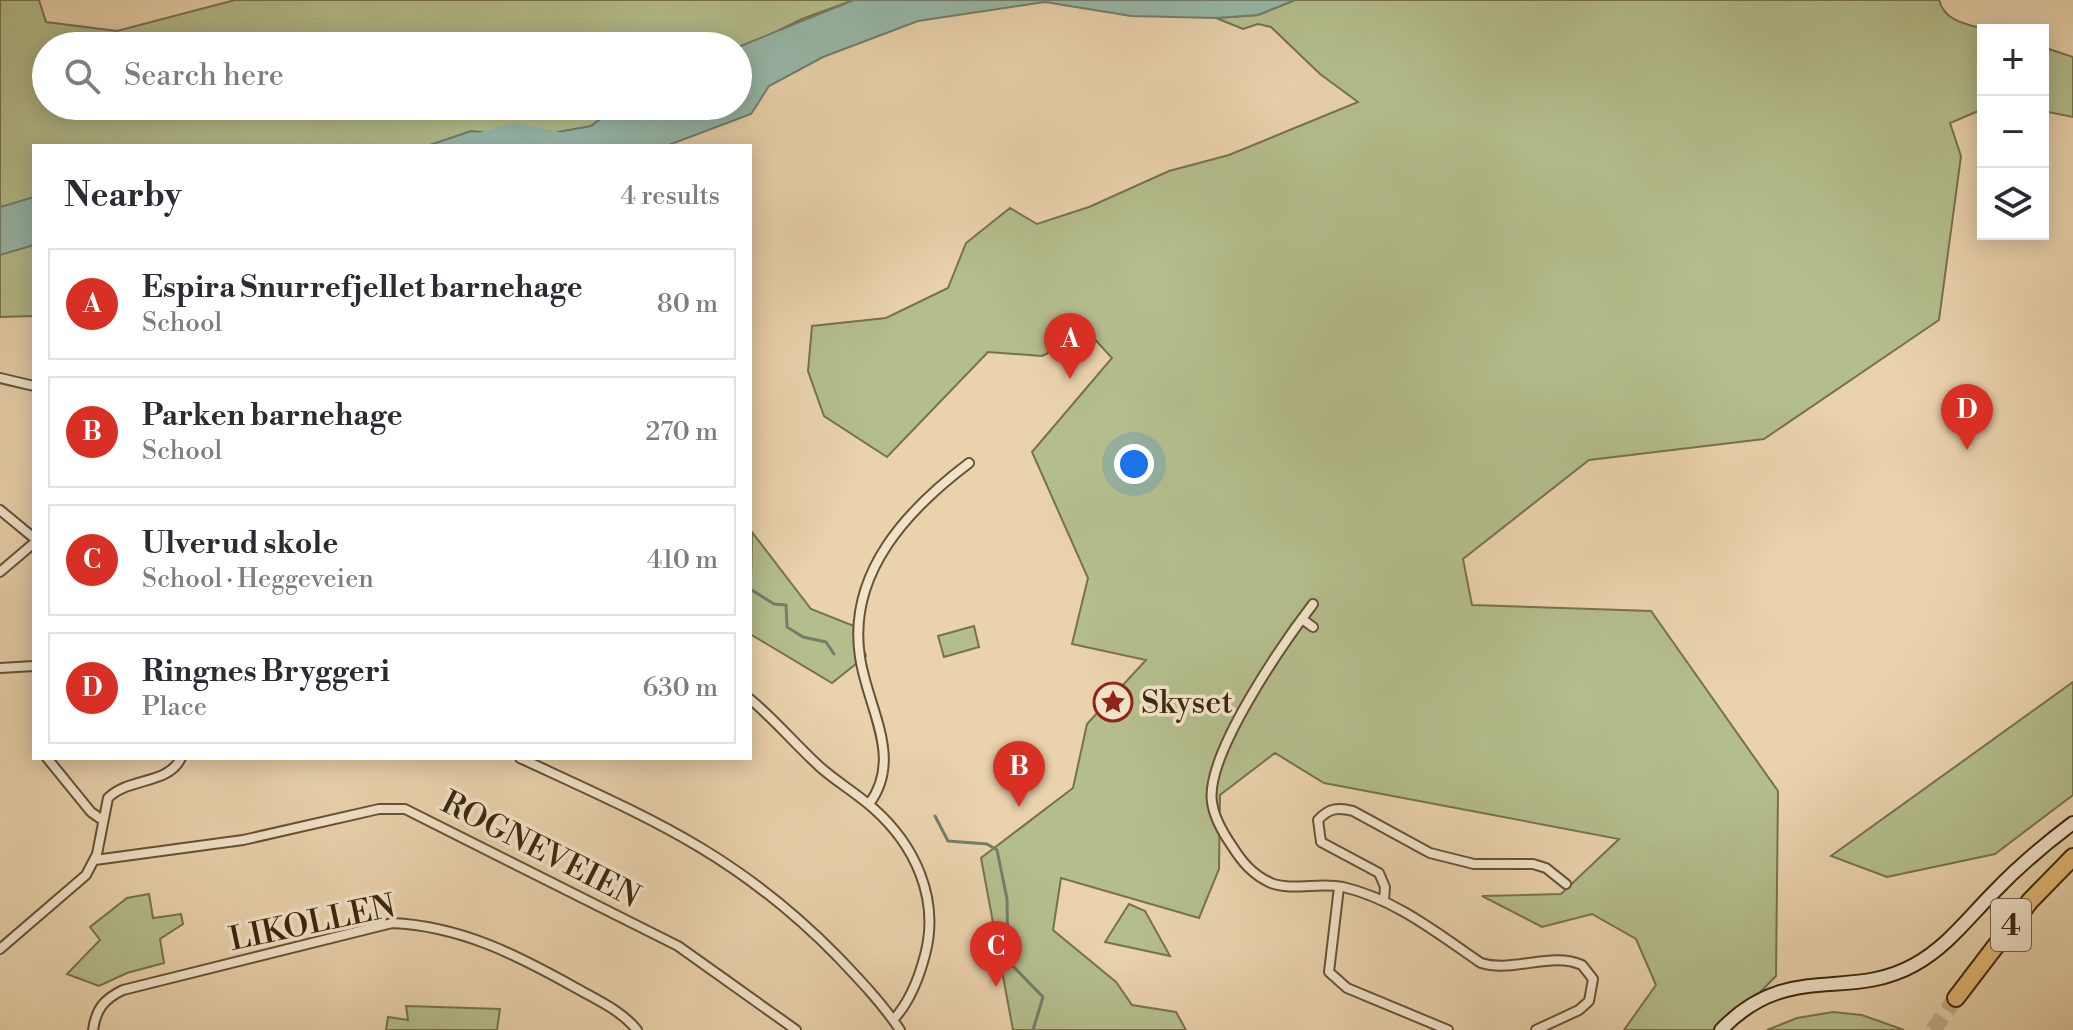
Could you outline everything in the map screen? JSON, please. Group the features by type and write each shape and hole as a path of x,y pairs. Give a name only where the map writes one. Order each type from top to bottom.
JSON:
{"highway":[{"name":"4","path":"1956,998 2030,901 2073,857"}],"main road":[{"path":"1721,1030 1746,1008 1781,991 1814,983 1880,977 1916,964 1947,941 2013,872 2073,823"}],"street":[{"path":"0,378 32,386"},
{"path":"869,804 882,782 886,760 859,656 860,626 868,584 881,553 908,515 969,463"},
{"path":"0,510 32,538"},
{"path":"0,572 32,542"},
{"path":"1313,604 1230,734 1216,768 1211,801 1223,833 1240,859 1257,876 1275,885 1339,887 1384,900 1481,963 1515,967 1571,961 1586,968 1593,983 1589,1001 1579,1010 1536,1030"},
{"path":"1302,619 1313,627"},
{"path":"0,668 32,666"},
{"path":"752,701 841,786 869,804 909,849 922,876 929,930 924,958 908,1000 893,1020"},
{"path":"49,760 91,812 101,819"},
{"path":"0,949 80,881 95,860 101,819 113,793 130,783 167,773 179,760"},
{"path":"524,760 672,828 740,870 805,923 900,1030"},
{"path":"1384,900 1385,887 1379,873 1321,842 1317,827 1326,812 1343,808 1353,811 1430,853 1474,864 1533,864 1546,868 1566,884"},
{"name":"ROGNEVEIEN","path":"95,860 243,840 368,811 405,809 678,946 796,1030"},
{"path":"1339,887 1329,972 1347,988 1448,1030"},
{"name":"LIKOLLEN","path":"93,1030 103,1002 123,990 392,923 442,928 516,955 615,1011 637,1030"}],"green space":[{"path":"0,0 39,0 46,22 117,31 235,0 854,0 802,19 752,43 752,32 32,32 32,120 598,120 605,134 618,144 32,144 32,316 0,317"},
{"path":"1295,0 1939,0 1952,18 1977,27 1977,112 1950,123 1961,156 1939,320 1764,439 1589,460 1463,559 1472,605 1651,611 1778,791 1776,976 1723,1030 1624,1030 1656,985 1636,939 1592,914 1542,927 1482,896 1561,894 1619,839 1324,783 1275,753 1220,795 1219,869 1199,918 1061,878 1053,930 1116,982 1132,1005 1176,1012 1186,1030 1013,1030 981,858 1073,788 1087,724 1146,660 1072,644 1088,578 1032,452 1112,358 1089,333 1042,356 988,352 887,457 824,416 808,371 812,326 886,318 948,288 966,243 1010,208 1037,224 1089,207 1169,171 1229,155 1358,102 1320,74 1271,27 1258,24 1243,29 1216,18 1258,15"},
{"path":"2049,49 2073,57 2073,117 2049,112"},
{"path":"752,532 811,609 854,626 866,656 832,683 752,635"},
{"path":"974,626 979,647 944,657 938,636"},
{"path":"2073,682 2073,795 1995,854 1887,877 1831,856"},
{"path":"149,894 153,918 181,914 183,924 160,939 164,963 127,973 99,986 67,974 100,940 90,927 127,898"},
{"path":"1129,904 1145,911 1170,956 1105,942"},
{"path":"406,1006 500,1009 497,1030 386,1030 388,1017 408,1020"},
{"path":"1833,1012 1862,1015 1904,1030 1767,1030 1797,1018"}],"shaded area":[{"path":"854,0 1295,0 1258,15 1216,18 1131,16 1045,2 918,21 823,57 769,86 752,112 752,41"},
{"path":"599,120 735,120 671,144 433,144 471,131 530,137 591,126"},
{"path":"32,198 32,246 0,255 0,207"}],"waterway":[{"path":"467,144 516,131 559,140"},
{"path":"752,590 774,604 786,605 787,627 803,637 826,642 834,654"},
{"path":"935,816 948,841 987,844 997,850 1007,899 1008,961 1043,997 1033,1030"}],"tunnel":[{"path":"1933,1030 1956,998"}],"place":[{"name":"Espira Snurrefjellet barnehage","path":"1070,379"},
{"name":"Ringnes Bryggeri","path":"1967,450"},
{"name":"Skyset","path":"1113,702"},
{"name":"Parken barnehage","path":"1019,807"},
{"name":"Ulverud skole","path":"996,987"}]}
